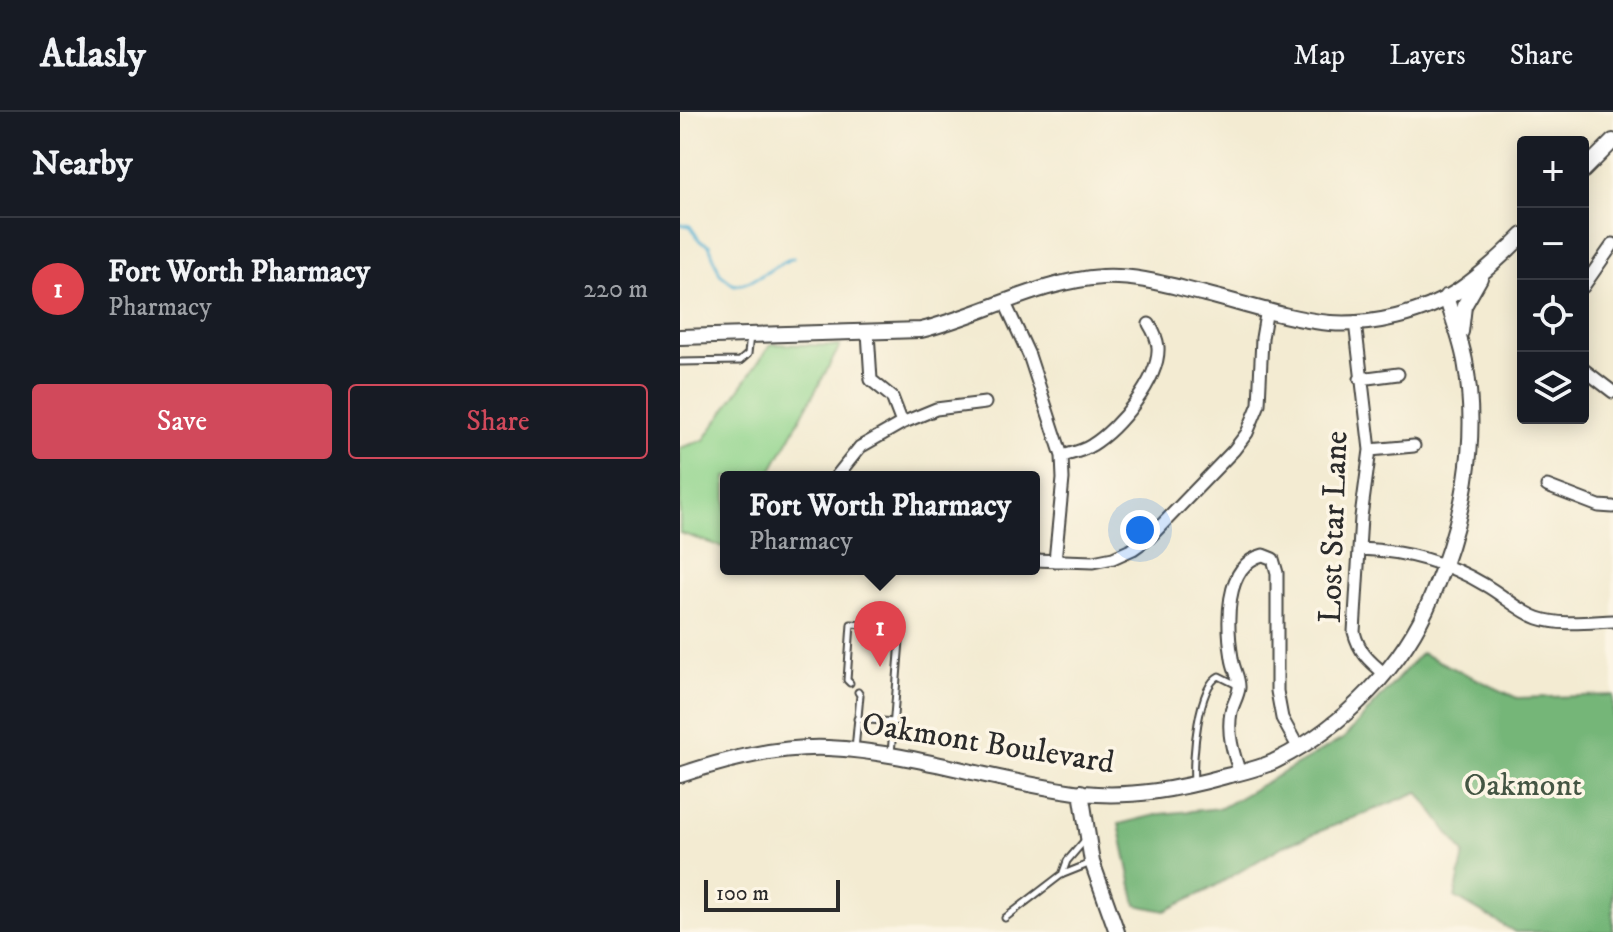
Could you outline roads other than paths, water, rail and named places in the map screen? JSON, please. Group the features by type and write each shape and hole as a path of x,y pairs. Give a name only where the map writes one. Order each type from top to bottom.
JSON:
{"street":[{"path":"1589,165 1613,141"},
{"path":"680,337 921,330 1064,284 1102,277 1154,281 1327,323 1355,322 1410,312 1446,297 1485,270 1517,241"},
{"path":"1588,280 1613,244"},
{"path":"1460,341 1464,306 1485,270"},
{"name":"Oakmont Boulevard","path":"680,775 754,755 796,749 855,750 1081,792 1133,794 1194,785 1240,773 1275,761 1298,747 1343,715 1385,674 1421,624 1445,564 1462,507 1471,438 1471,413 1460,341 1446,297"},
{"path":"1005,303 1029,355 1062,456 1063,479 1055,561"},
{"path":"1040,560 1103,560 1142,544 1241,442 1256,414 1261,393 1262,338 1267,309"},
{"name":"Lost Star Lane","path":"1355,322 1370,450 1361,517 1354,632 1364,656 1385,674"},
{"path":"1062,456 1082,451 1099,440 1141,395 1159,351 1156,335 1149,324"},
{"path":"868,332 871,380 887,391 902,423"},
{"path":"1360,379 1398,374"},
{"path":"1589,374 1613,392"},
{"path":"841,471 860,447 902,423 936,409 985,403"},
{"path":"1370,450 1414,446"},
{"path":"1547,486 1599,506 1613,507"},
{"path":"1361,549 1390,551 1445,564 1540,619 1558,622 1613,621"},
{"path":"1240,773 1230,739 1230,718 1240,687 1231,645 1232,585 1251,560 1268,556 1276,564 1277,573 1279,704 1282,718 1298,747"},
{"path":"1081,792 1092,862 1117,932"}],"lane":[{"path":"680,362 740,361 748,354 750,334"},
{"path":"850,683 847,680 851,624 901,628 890,755"},
{"path":"1194,785 1194,750 1207,686 1219,676 1240,687"},
{"path":"855,750 858,692"},
{"path":"857,719 894,722"},
{"path":"1061,875 1067,861 1087,837"},
{"path":"1005,918 1061,875 1092,862"}],"waterway":[{"path":"680,224 690,226 700,241 709,245 720,274 734,285 750,281 793,258"}],"place":[{"name":"Fort Worth Pharmacy","path":"880,667"}],"park label":[{"name":"Oakmont","path":"1523,786"}]}
